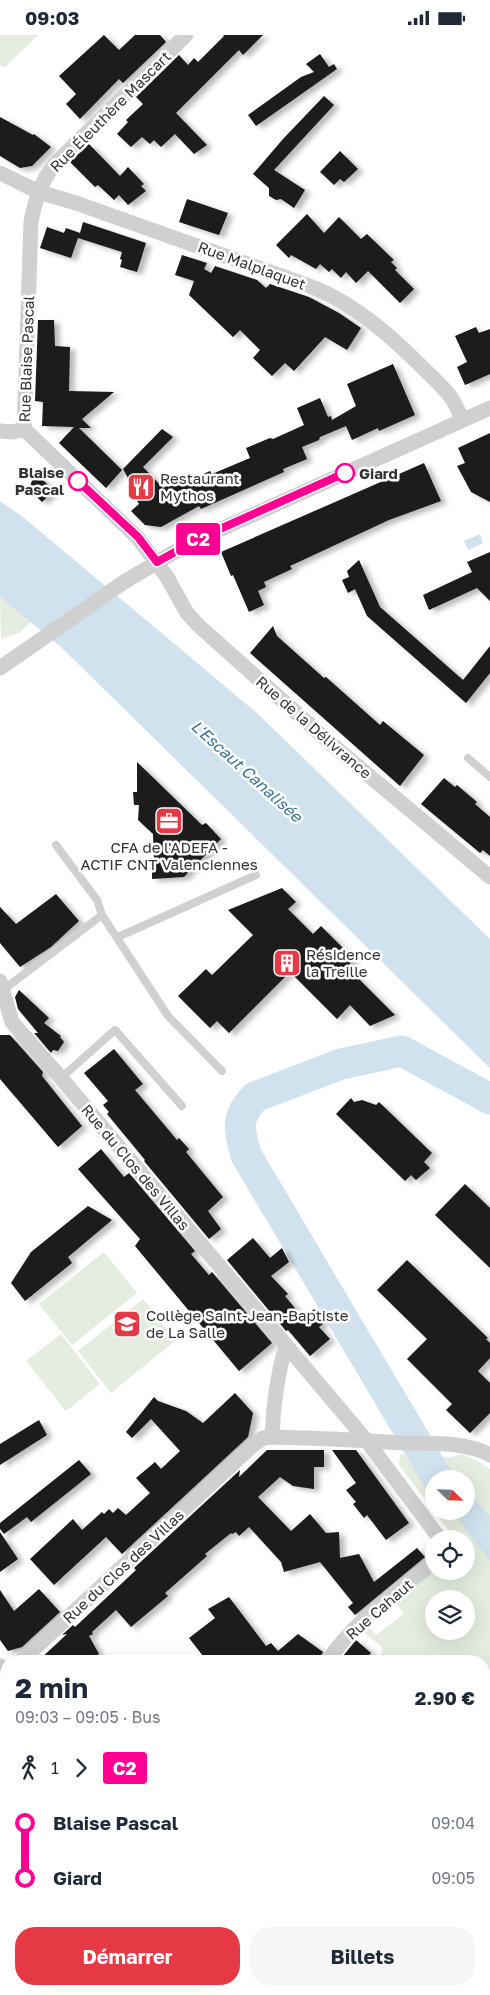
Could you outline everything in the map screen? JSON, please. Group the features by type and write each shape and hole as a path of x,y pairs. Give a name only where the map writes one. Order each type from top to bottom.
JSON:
{"street":[{"name":"Rue Éleuthère Mascart","path":"39,192 48,172 59,160 186,35"},
{"name":"Rue Malplaquet","path":"0,173 39,192 178,239 315,288 334,297 377,325 395,341 446,392 462,420"},
{"name":"Rue Blaise Pascal","path":"39,192 31,222 24,429 131,531 157,562"},
{"path":"4,665 124,582 202,537 490,408"},
{"path":"0,431 13,432 24,429"},
{"name":"Rue de la Délivrance","path":"157,562 187,613 199,626 329,742 490,877"},
{"name":"Rue du Clos des Villas","path":"1,985 3,1014 61,1077 366,1440"},
{"path":"272,1437 277,1380 286,1345"},
{"name":"Rue du Clos des Villas","path":"27,1655 253,1445 263,1438 366,1440"},
{"path":"366,1440 457,1446 478,1450 490,1455"},
{"path":"366,1440 433,1530"},
{"name":"Rue Cahaut","path":"332,1655 352,1631 425,1570"}],"lane":[{"path":"468,758 490,777"},
{"path":"56,845 97,900 102,915 165,1012 222,1071"},
{"path":"118,937 256,875"},
{"path":"1,985 102,915"},
{"path":"61,1077 115,1030 182,1106"}],"shaded area":[{"path":"0,35 38,35 4,68 0,65"},
{"path":"0,597 31,622 19,633 1,639"},
{"path":"104,1252 137,1293 72,1345 39,1304"},
{"path":"143,1299 176,1340 111,1393 78,1351"},
{"path":"61,1334 100,1384 66,1411 26,1361"},
{"path":"400,1454 451,1457 461,1454 476,1460 490,1469 490,1655 381,1655 383,1648 361,1630 368,1626 376,1635 404,1614 396,1603 425,1579 475,1580 475,1530 448,1530 441,1520 475,1520 475,1470 425,1470 425,1499 399,1465"}],"water":[{"name":"L'Escaut Canalisée","path":"0,501 23,517 258,714 490,939 490,1068 61,647 0,597"},
{"path":"480,534 483,543 468,550 464,541"},
{"path":"429,1456 435,1456 439,1467 444,1470 434,1470"},
{"path":"475,1500 490,1516 490,1561 475,1541 475,1530 466,1530 459,1520 475,1520"}],"building":[{"path":"104,35 119,50 135,35 160,35 166,42 123,83 119,79 80,119 66,104 76,94 59,76"},
{"path":"223,35 263,35 243,55 239,50 176,113 207,145 194,154 175,134 161,147 154,140 150,144 142,137 131,147 117,134 128,122 126,120 143,104 136,97 179,55 188,65 194,58 198,62"},
{"path":"320,54 329,67 334,64 337,69 256,126 248,115 301,77 314,72 306,64"},
{"path":"324,96 334,105 274,170 305,190 294,208 281,199 276,200 269,196 269,188 253,174"},
{"path":"0,117 34,134 51,147 32,166 20,168 0,156"},
{"path":"89,144 120,176 128,167 144,184 141,186 146,191 128,205 119,195 114,200 98,185 95,187 70,162"},
{"path":"340,151 358,169 344,182 340,179 334,185 320,172"},
{"path":"187,199 228,213 219,235 179,222"},
{"path":"307,214 324,233 339,217 361,239 367,234 394,260 391,262 397,268 395,270 414,289 400,303 368,271 356,283 346,272 341,278 332,269 329,272 320,264 316,269 291,255 289,258 276,245"},
{"path":"83,222 146,243 137,272 120,267 122,252 78,238 71,258 40,248 47,227 64,233 66,228 80,233"},
{"path":"182,255 207,263 204,269 211,273 215,266 257,280 266,288 270,284 309,297 339,313 361,328 347,350 325,337 294,371 285,363 272,376 253,358 260,350 240,330 233,337 189,295 194,281 175,275"},
{"path":"38,320 54,320 55,346 70,347 69,391 114,392 82,419 91,428 79,428 122,470 106,488 59,443 74,427 42,426 43,402 35,401"},
{"path":"476,327 479,333 490,329 490,374 465,385 457,367 467,362 455,336"},
{"path":"393,364 415,415 379,431 378,428 352,440 346,426 320,437 319,440 302,447 307,459 283,469 284,472 201,509 199,506 161,527 145,525 131,511 139,504 135,497 138,496 123,469 162,429 173,437 143,467 163,488 185,478 186,482 210,471 212,474 250,458 246,448 270,438 273,439 304,425 297,408 320,398 328,417 331,416 332,420 356,406 347,384"},
{"path":"490,433 490,502 471,492 457,466 465,463 458,448"},
{"path":"424,463 441,501 389,520 290,566 292,569 264,582 266,587 258,591 264,605 249,612 221,552"},
{"path":"35,472 54,491 42,502 29,489"},
{"path":"490,552 490,601 477,588 429,610 423,595 472,572 467,562"},
{"path":"359,560 380,607 463,680 490,646 490,673 466,703 367,616 355,589 348,593 342,580 349,577 347,571"},
{"path":"273,626 277,636 324,678 326,677 380,725 383,721 424,755 400,786 250,653"},
{"name":"CFA de l'ADEFA - ACTIF CNT Valenciennes","path":"137,762 202,825 206,823 221,839 184,877 152,879 152,860 154,861 153,834 138,820 139,805 134,805 133,792 137,792"},
{"path":"444,778 455,787 457,785 477,802 475,804 490,817 490,856 483,850 480,853 421,804"},
{"name":"Résidence la Treille","path":"282,888 296,902 288,909 313,934 321,926 354,959 347,967 395,1015 370,1026 350,1005 337,1019 290,972 229,1033 217,1021 210,1028 178,996 206,969 212,975 253,935 228,910"},
{"path":"56,894 79,921 51,947 20,967 0,943 0,907 16,924"},
{"path":"19,990 49,1018 44,1023 61,1036 64,1042 58,1051 53,1050 51,1053 34,1033 38,1033 18,1009 15,997"},
{"path":"0,1035 10,1035 43,1072 42,1076 82,1126 58,1147 0,1079"},
{"path":"114,1049 143,1084 135,1090 177,1140 179,1138 189,1149 186,1152 223,1197 208,1211 221,1229 209,1239 107,1114 109,1112 103,1105 108,1101 84,1073"},
{"path":"351,1098 354,1102 362,1100 376,1105 379,1102 432,1153 424,1162 430,1168 416,1180 411,1175 405,1181 336,1114"},
{"path":"101,1149 124,1177 129,1173 195,1251 191,1254 209,1275 212,1272 272,1343 239,1371 135,1246 140,1239 78,1169"},
{"path":"465,1184 490,1208 490,1268 435,1215"},
{"path":"88,1206 112,1220 68,1257 72,1263 25,1301 11,1283 31,1252"},
{"path":"253,1238 270,1258 282,1248 289,1262 271,1276 288,1294 285,1296 303,1318 314,1309 323,1324 319,1327 330,1339 310,1356 288,1330 286,1331 227,1260"},
{"path":"407,1260 488,1338 486,1339 490,1343 490,1358 478,1371 490,1383 490,1413 470,1433 446,1410 452,1404 407,1359 427,1339 377,1290"},
{"path":"235,1393 253,1413 248,1437 122,1554 106,1537 54,1585 30,1559 73,1519 82,1530 102,1512 104,1514 109,1509 113,1513 118,1508 126,1515 150,1493 136,1478 155,1462 161,1469 180,1451 151,1419 132,1438 126,1432 154,1397 158,1401 186,1411 203,1423"},
{"path":"39,1420 47,1435 0,1465 0,1444"},
{"path":"267,1450 324,1450 324,1467 314,1467 314,1489 293,1486 280,1477 258,1497 291,1531 310,1514 326,1533 339,1532 340,1558 359,1554 374,1582 417,1548 425,1557 355,1615 348,1607 353,1603 320,1562 284,1572 281,1562 249,1527 239,1536 236,1532 231,1533 205,1554 207,1556 165,1593 168,1596 131,1627 116,1610 89,1636 99,1654 44,1655 67,1634 62,1635 73,1625 75,1627 136,1570 134,1568 240,1470 239,1477"},
{"path":"332,1450 356,1450 409,1523 386,1540 367,1515 364,1518 353,1504 356,1502 346,1490 356,1483"},
{"path":"79,1460 91,1474 31,1522 27,1517 4,1534 0,1529 0,1523"},
{"path":"0,1532 18,1559 0,1572"},
{"path":"39,1589 60,1612 22,1647 8,1651 0,1640 0,1590 14,1611"},
{"path":"229,1597 266,1646 271,1643 278,1651 298,1634 323,1652 321,1655 202,1655 189,1638 215,1618 208,1609"},
{"path":"356,1640 371,1653 369,1655 344,1655"}],"waterway":[{"path":"433,1470 246,1155 240,1124 244,1111 255,1097 341,1064 402,1051 490,1099"}],"bus line":[{"name":"C2","path":"78,481 138,537 157,562 202,537 345,473"}],"place":[{"name":"Giard","path":"345,473"},
{"name":"Blaise Pascal","path":"78,481"},
{"name":"Restaurant Mythos","path":"141,487"},
{"name":"CFA de l'ADEFA - ACTIF CNT Valenciennes","path":"169,821"},
{"name":"Résidence la Treille","path":"287,963"},
{"name":"Collège Saint-Jean-Baptiste de La Salle","path":"127,1324"}]}
